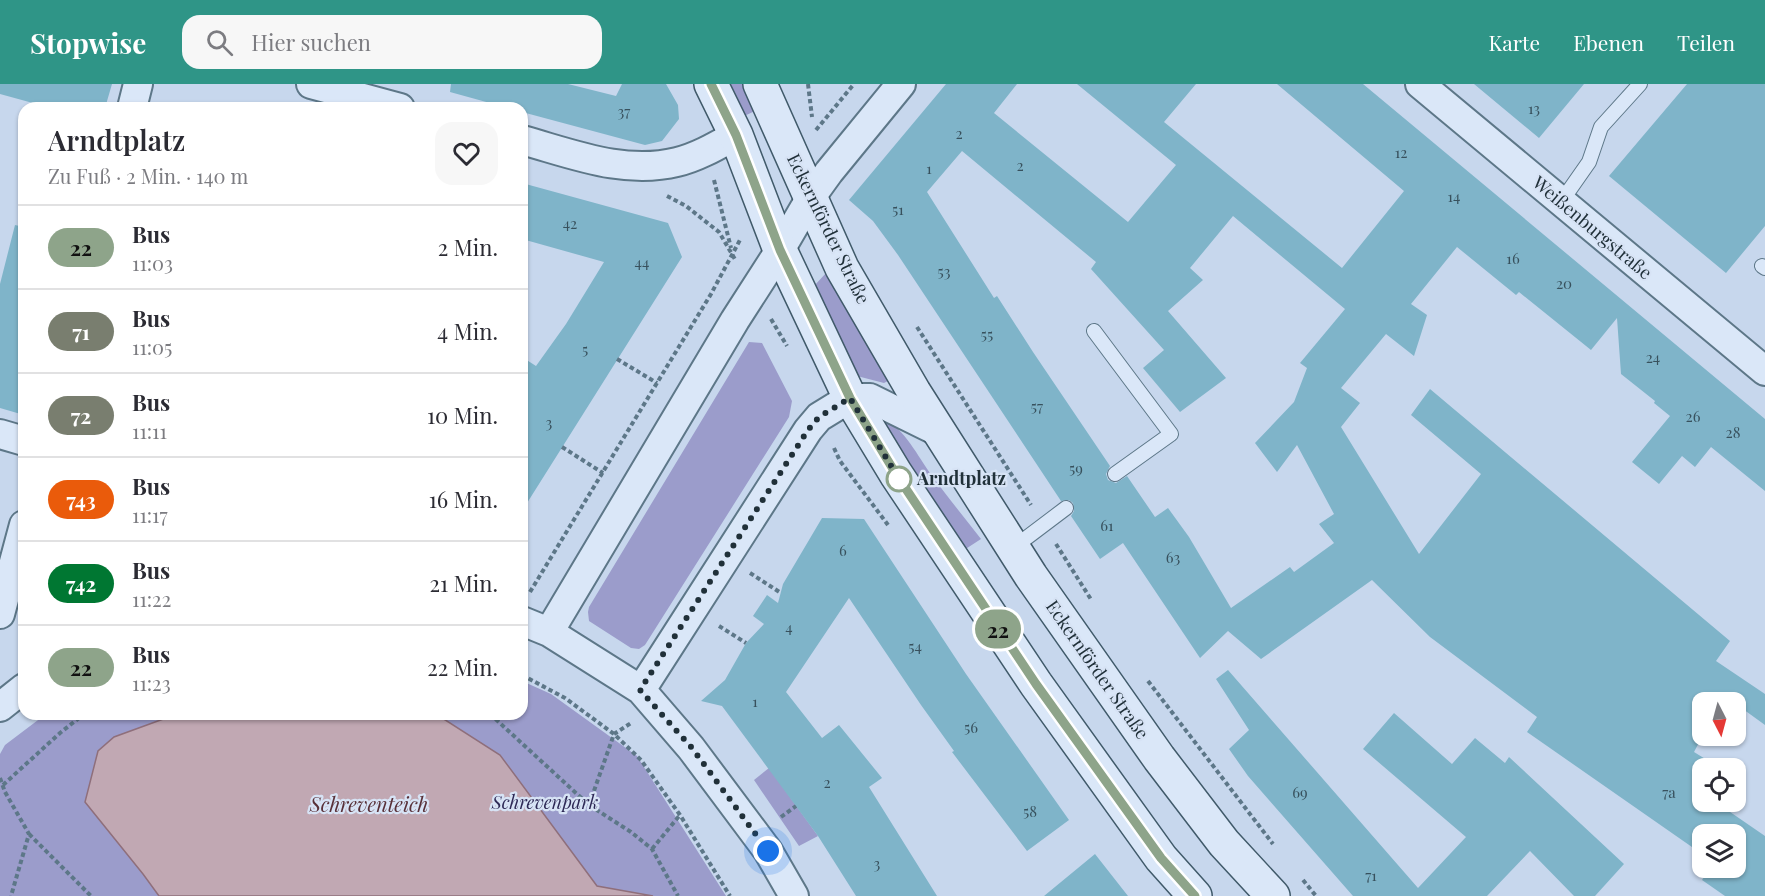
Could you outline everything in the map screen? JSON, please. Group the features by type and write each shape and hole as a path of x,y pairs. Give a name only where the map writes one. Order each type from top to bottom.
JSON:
{"main road":[{"path":"711,84 736,135 780,250 850,398 902,483 1036,684 1161,858 1195,896"},
{"name":"Eckernförder Straße","path":"760,84 842,267 939,432 1013,548 1159,758 1224,843 1273,896"}],"street":[{"path":"134,102 138,84"},
{"path":"311,84 378,102"},
{"path":"549,632 811,197 901,84"},
{"name":"Weißenburgstraße","path":"1420,84 1765,371"},
{"path":"528,142 611,164 648,167 679,162 707,151 736,135"},
{"path":"640,690 808,430 819,417 850,398 870,398 939,432"},
{"path":"0,434 18,439"},
{"path":"0,614 18,547"},
{"path":"528,612 549,632 640,690 692,748 768,851 794,896"},
{"path":"0,707 18,693"}],"lane":[{"path":"1561,202 1589,162 1601,127 1640,84"},
{"path":"1094,331 1171,434 1115,474"},
{"path":"1013,548 1066,508"}],"path":[{"path":"808,84 814,132 854,84"},
{"path":"528,604 733,255 707,151"},
{"path":"666,196 686,206 719,232 733,255"},
{"path":"617,359 657,384"},
{"path":"562,447 603,473"},
{"path":"746,571 781,593"},
{"path":"715,624 746,643"},
{"path":"528,678 565,698 614,734 641,760 680,815 730,896"},
{"path":"3,785 76,720"},
{"path":"497,720 589,805 631,832 652,849 678,896"},
{"path":"589,805 614,734"},
{"path":"0,778 29,834 91,896"},
{"path":"791,810 796,806"},
{"path":"652,849 680,815"},
{"path":"11,896 29,834"}],"green space":[{"path":"727,84 742,84 755,111 742,117"},
{"path":"827,272 888,381 884,383 857,376 814,286"},
{"path":"749,342 762,343 792,401 789,417 645,645 639,649 631,648 589,621 589,607"},
{"path":"883,417 899,429 981,539 961,552 876,421"},
{"name":"Schreventeich","path":"528,684 551,694 637,756 726,896 0,896 0,754 5,745 38,720 528,720"},
{"path":"769,768 818,836 799,846 754,780"}],"water":[{"name":"Schreventeich","path":"161,720 445,720 500,755 597,886 653,896 159,896 85,802 98,751 114,737"}],"building":[{"path":"0,84 112,84 107,102 29,102 0,94"},
{"path":"451,84 568,84 616,96 622,84 666,84 678,105 679,119 662,141 645,145 528,114 528,102 486,102 450,92"},
{"path":"946,84 1017,84 994,113 1128,222 1176,165 1077,84 1196,84 1164,122 1342,268 1404,191 1277,84 1363,84 1765,419 1765,491 1711,447 1695,467 1682,456 1659,484 1632,462 1670,416 1621,374 1617,318 1591,350 1519,292 1516,295 1457,247 1411,304 1427,315 1414,356 1386,334 1341,388 1360,403 1341,427 1419,554 1481,474 1411,415 1430,389 1730,641 1716,661 1765,694 1765,725 1746,711 1746,692 1692,692 1692,746 1697,746 1694,752 1704,758 1692,758 1692,812 1730,812 1765,836 1765,896 1725,896 1702,880 1703,878 1746,878 1746,824 1692,824 1692,847 1527,732 1537,717 1430,637 1372,580 1261,659 1228,631 1200,658 1123,543 1100,559 1071,516 1074,511 1073,503 1069,500 1061,501 898,255 873,221 849,200","holes":["962,151 1096,262 1091,269 1164,350 1143,368 1180,412 1226,378 1168,311 1203,280 1190,268 1233,216 1345,309 1300,363 1307,368 1294,402 1255,443 1277,472 1297,445 1334,514 1319,524 1334,543 1294,572 1290,567 1231,608 1189,537 1168,508 1155,517 1127,476 1116,483 1108,480 1106,474 1110,466 997,296 994,298 927,192"]},
{"path":"1474,84 1584,84 1539,138"},
{"path":"1687,84 1765,84 1765,226 1726,273 1609,176"},
{"path":"528,185 668,223 682,257 528,501 528,361 536,366 566,324 604,262 528,241"},
{"path":"15,225 18,226 18,413 0,408 0,284"},
{"path":"822,518 864,519 966,674 1069,820 1027,851 952,752 954,751 849,598 786,692 822,738 839,725 882,778 869,787 937,896 856,896 818,836 722,706 701,701 725,680 746,643 764,624 753,616 767,595 778,603 783,584"},
{"path":"1228,670 1418,888 1466,837 1363,749 1394,713 1452,764 1475,738 1505,763 1509,757 1624,864 1595,896 1574,896 1530,851 1487,896 1353,896 1248,776 1229,749 1249,730 1216,679"},
{"path":"1095,854 1128,896 1044,896"}],"bus line":[{"name":"22","path":"711,84 736,135 780,250 850,398 896,474 1036,684 1161,858 1195,896"}],"place":[{"name":"Arndtplatz","path":"899,479"}],"route":[{"path":"768,851 692,748 640,690 808,430 819,417 850,398 899,479"}],"park label":[{"name":"Schrevenpark","path":"545,803"}]}
